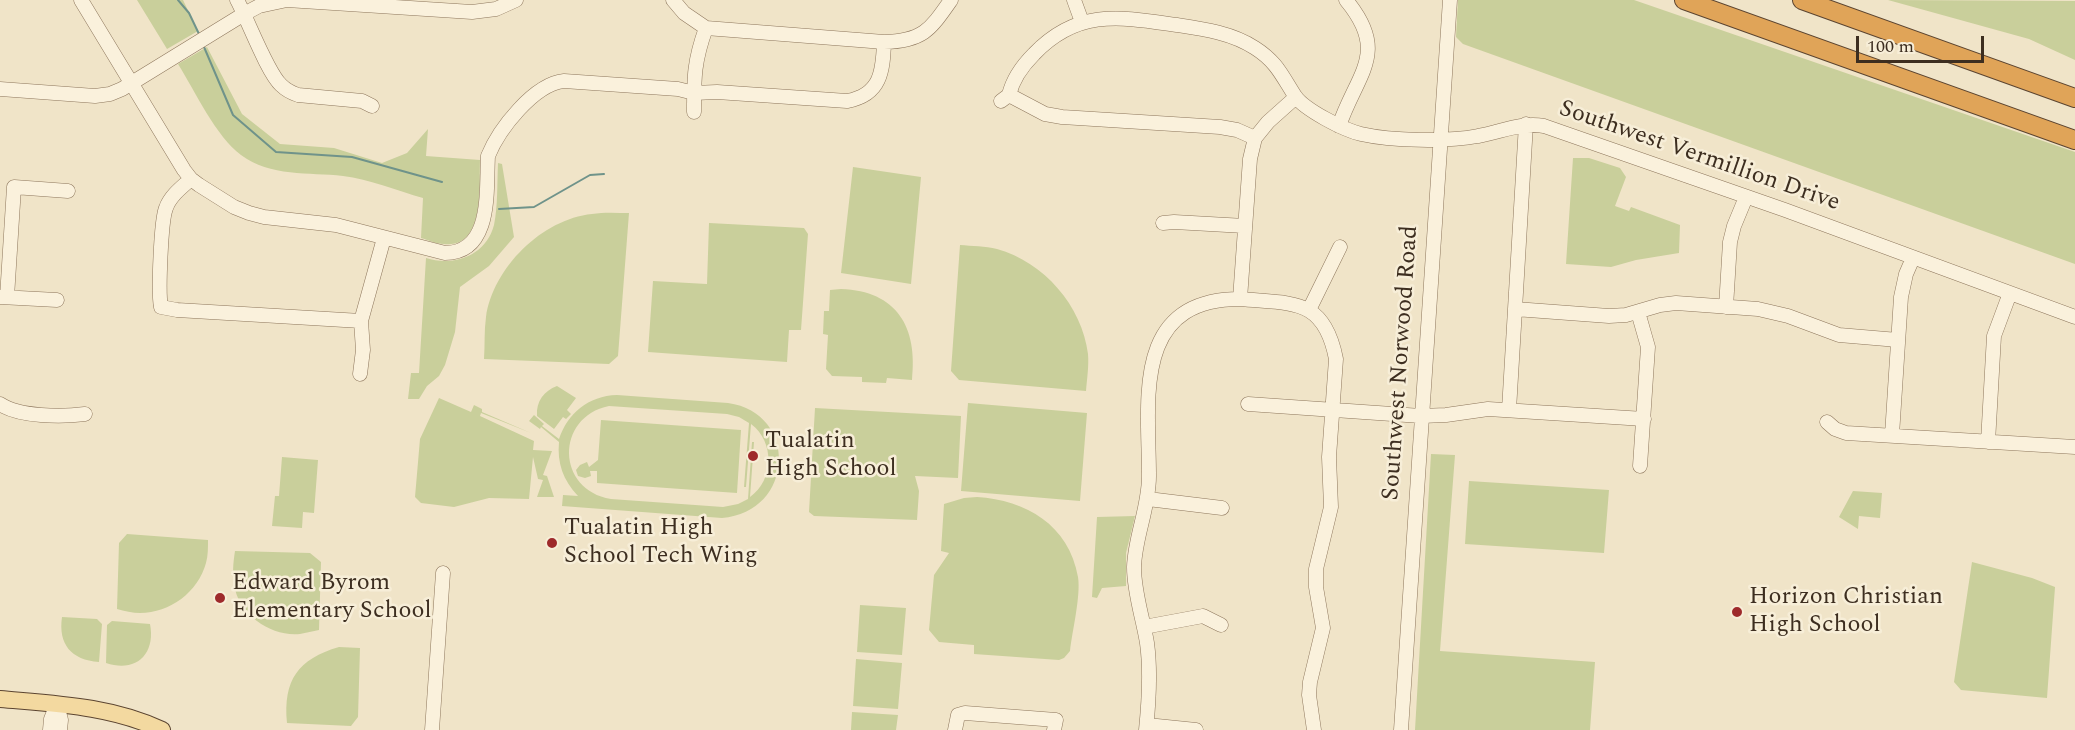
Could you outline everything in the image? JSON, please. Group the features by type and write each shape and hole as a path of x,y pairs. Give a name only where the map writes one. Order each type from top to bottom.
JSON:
{"highway":[{"path":"1684,0 2075,140"},
{"path":"1802,0 2075,98"}],"main road":[{"path":"0,699 57,704 116,713 162,730"}],"street":[{"path":"81,0 190,179 219,199 264,218 325,223 445,254 462,250 475,240 482,228 484,218 488,156 491,148 513,116 537,93 551,84 564,81 678,89 694,93 717,92 839,101 854,100 867,94 880,78 884,42"},
{"path":"237,0 272,71 280,84 288,91 298,95 362,101 372,106"},
{"path":"0,89 95,96 110,94 259,6 287,0 386,3 472,12 496,9 516,0"},
{"path":"673,0 684,13 706,28 884,42 903,42 916,37 938,20 951,0"},
{"path":"1074,0 1082,22"},
{"path":"1340,126 1366,64 1369,50 1367,33 1360,16 1346,0"},
{"name":"Southwest Norwood Road","path":"1401,730 1449,0"},
{"name":"Southwest Vermillion Drive","path":"1255,138 1237,130 1220,127 1062,117 1044,114 1005,98 1011,83 1042,46 1060,33 1082,22 1122,17 1205,29 1237,38 1256,48 1285,76 1296,97 1324,119 1361,134 1441,140 1479,136 1526,124 1555,129 1746,196 2075,317"},
{"path":"694,112 694,70 706,28"},
{"path":"1240,299 1250,159 1255,138 1268,122 1296,97"},
{"path":"1509,410 1526,124"},
{"path":"190,179 175,194 166,208 159,290 161,307 177,310 361,321"},
{"path":"57,300 3,297 14,187 68,191"},
{"path":"1726,307 1730,242 1746,196"},
{"path":"1163,223 1245,226"},
{"path":"360,374 363,350 361,321 384,238"},
{"path":"1309,310 1340,247"},
{"path":"1892,435 1903,284 1913,258"},
{"path":"1988,442 1995,331 2010,293"},
{"path":"1196,730 1147,727 1150,672 1134,565 1148,499 1147,436 1150,369 1153,354 1171,325 1189,309 1212,300 1240,299 1294,304 1309,310 1327,329 1336,359 1329,458 1331,507 1316,568 1316,587 1323,628 1310,682 1309,695 1314,730"},
{"path":"1515,309 1609,316 1638,312 1668,304 1726,307 1773,312 1839,335 1898,340"},
{"path":"1638,312 1648,347 1640,466"},
{"path":"0,404 10,410 68,416 85,414"},
{"path":"1248,404 1421,416 1446,415 1475,409 1644,419"},
{"path":"1827,422 1835,429 1846,433 2075,447"},
{"path":"1148,499 1222,508"},
{"path":"432,730 443,573"},
{"path":"1144,627 1203,616 1221,625"},
{"path":"50,730 51,719 57,704"},
{"path":"57,704 61,720 60,730"},
{"path":"955,730 958,715 965,713 1055,725"}],"green space":[{"path":"137,0 183,0 198,31 167,49"},
{"path":"1458,0 1634,0 2075,152 2075,264 1463,44 1456,37"},
{"path":"1888,0 2075,1 2075,60 2029,39"},
{"path":"207,47 242,114 280,144 334,148 382,163 407,153 428,129 426,156 480,160 477,214 467,237 457,243 444,244 421,238 423,198 353,178 264,167 241,155 223,137 206,113 178,64"},
{"path":"1573,158 1589,158 1620,168 1626,177 1615,206 1629,211 1631,207 1680,225 1679,253 1636,260 1611,267 1566,264"},
{"path":"498,163 502,164 514,237 489,266 460,287 455,332 445,365 439,376 427,386 419,399 408,399 411,373 419,373 426,258 457,260 476,251 484,244 494,225"},
{"path":"853,167 921,177 911,284 841,273"},
{"path":"597,213 629,213 618,356 609,364 484,359 485,322 491,299 498,281 523,249 555,225 573,218"},
{"path":"709,223 804,228 808,234 801,330 789,330 787,362 648,352 653,281 707,284"},
{"path":"960,245 992,248 1014,255 1045,275 1058,288 1078,319 1084,336 1088,354 1086,391 959,380 951,371"},
{"path":"830,290 860,291 877,297 900,315 907,328 911,344 912,380 887,378 886,383 862,382 862,377 832,376 826,369 828,335 823,334 824,311 829,311"},
{"path":"557,386 576,398 567,410 571,414 566,419 563,417 554,429 537,416 537,411 542,397"},
{"path":"607,396 728,403 751,411 767,424 777,442 779,462 775,482 764,499 746,512 722,518 562,506 563,495 578,496 568,484 562,471 559,442 541,427 540,429 529,421 534,415 544,424 542,426 559,439 574,414 588,403","holes":["609,406 727,414 749,423 744,487 746,487 751,424 759,432 768,451 764,481 750,497 754,442 752,442 748,499 738,504 723,507 611,499 593,493 580,482 572,469 569,453 571,438 579,424 591,413"]},
{"path":"439,398 471,412 474,405 482,409 482,412 531,433 481,413 480,416 534,441 533,450 552,451 543,475 547,476 554,497 537,497 543,480 538,479 533,457 529,499 489,498 454,507 421,503 415,497 420,439"},
{"path":"968,403 1087,413 1080,501 961,491"},
{"path":"815,408 961,416 958,478 915,476 919,491 917,520 814,516 809,512"},
{"path":"601,420 741,430 737,493 597,483 597,471 590,471 591,476 585,478 578,476 576,470 580,465 587,462 589,467 598,460"},
{"path":"1431,454 1455,455 1440,651 1595,662 1590,730 1415,730"},
{"path":"282,457 318,460 314,513 303,512 302,528 272,526 275,496 279,496"},
{"path":"1469,481 1609,490 1604,553 1465,544"},
{"path":"1853,491 1882,493 1880,518 1859,516 1858,529 1839,517"},
{"path":"977,497 1012,503 1028,510 1043,519 1065,543 1073,559 1079,585 1070,651 1064,658 1059,660 974,654 974,645 939,642 929,630 934,575 949,553 941,551 944,504"},
{"path":"1135,516 1126,553 1126,586 1102,588 1097,598 1092,597 1097,517"},
{"path":"127,534 208,540 206,563 190,592 172,605 151,612 128,612 117,609 119,543"},
{"path":"235,551 310,553 321,562 319,630 300,634 279,632 259,623 251,616 238,599 235,589 233,570"},
{"path":"1972,562 2032,578 2055,587 2047,698 1961,690 1954,682"},
{"path":"860,605 906,608 902,655 857,652"},
{"path":"62,617 97,619 102,624 99,662 81,658 68,649 62,635"},
{"path":"112,621 150,624 150,645 141,659 126,665 106,663 107,625"},
{"path":"339,647 360,648 358,717 351,726 287,723 288,695 296,673 313,658"},
{"path":"856,659 902,663 898,709 853,706"},
{"path":"852,712 898,715 896,730 851,730"}],"waterway":[{"path":"178,0 189,13 199,34"},
{"path":"204,47 233,115 276,152 352,157 442,182"},
{"path":"499,209 534,207 590,175 604,174"}],"place":[{"name":"Tualatin High School","path":"753,456"},
{"name":"Tualatin High School Tech Wing","path":"552,543"},
{"name":"Edward Byrom Elementary School","path":"220,598"},
{"name":"Horizon Christian High School","path":"1737,612"}]}
